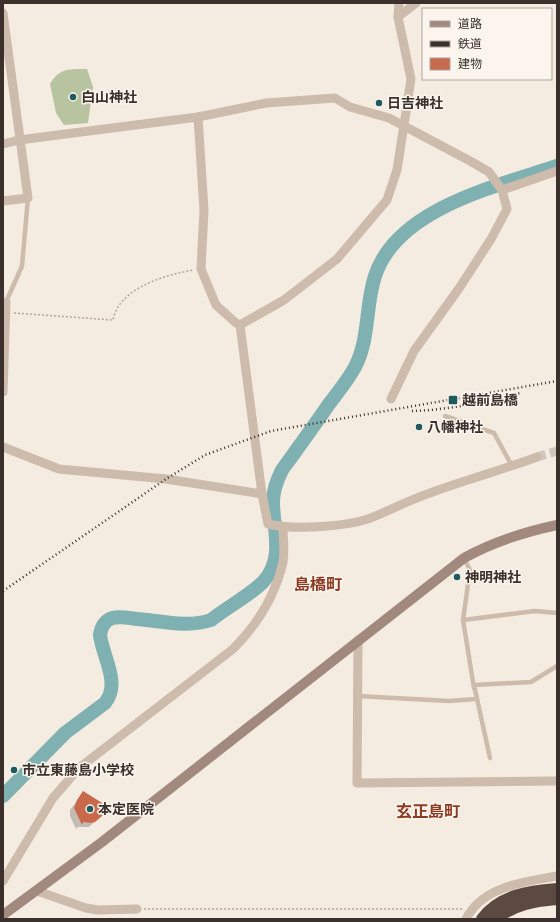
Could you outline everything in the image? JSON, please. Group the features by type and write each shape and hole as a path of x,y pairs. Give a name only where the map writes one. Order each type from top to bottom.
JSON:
{"highway":[{"path":"482,919 494,906 507,899 537,890 557,889"},
{"path":"496,919 513,907 540,900 557,899"}],"street":[{"path":"240,324 284,300 337,259 381,209 392,189 411,79 398,17 399,3"},
{"path":"398,17 416,3"},
{"path":"3,13 28,198 3,201"},
{"path":"3,144 19,140 198,118 266,103 335,98 350,107 389,118 489,172 500,187 507,209 491,239 460,287 414,351 391,399"},
{"path":"198,118 204,210 201,269 216,304 236,323 240,324"},
{"path":"500,187 557,171"},
{"path":"3,392 6,302"},
{"path":"240,324 262,494 268,524 278,527 344,523 367,519 418,497 537,457"},
{"path":"3,447 59,469 166,479 262,494"},
{"path":"4,912 37,891 464,558 497,542 535,529 557,525"},
{"path":"3,881 53,798 79,768 221,658 248,633 272,596 283,560 278,527"},
{"path":"358,640 357,783 557,781"},
{"path":"466,919 471,910 483,899 511,884 557,876"},
{"path":"37,891 86,908 98,910 137,910"}],"lane":[{"path":"6,302 22,266 28,198"},
{"path":"445,416 494,432 512,466"},
{"path":"464,558 470,570 463,620 476,699 490,758"},
{"path":"463,620 536,611 557,612"},
{"path":"474,685 531,682 557,666"},
{"path":"358,696 449,701 476,699"}],"path":[{"path":"6,313 114,320 115,309 136,290 153,281 165,277 201,269"},
{"path":"137,910 471,910"}],"green space":[{"path":"75,69 87,69 93,87 88,123 64,125 56,113 50,84 61,72"}],"building":[{"name":"本定医院","path":"83,791 107,806 102,816 95,822 83,822 82,825 74,808"}],"waterway":[{"path":"3,796 65,733 105,703 110,695 110,670 100,635 102,627 107,621 118,617 184,624 193,624 211,620 258,587 270,573 276,554 276,533 273,502 277,482 282,470 355,367 363,345 375,276 387,253 404,233 427,217 452,203 507,182 557,166"}],"tunnel":[{"path":"537,457 557,451"}],"railway":[{"path":"3,591 166,479 205,455 271,431 557,381"},
{"path":"412,411 467,405 520,393"}],"place":[{"name":"白山神社","path":"73,97"},
{"name":"日吉神社","path":"379,103"},
{"name":"越前島橋","path":"453,400"},
{"name":"八幡神社","path":"419,427"},
{"name":"神明神社","path":"457,577"},
{"name":"市立東藤島小学校","path":"14,770"},
{"name":"本定医院","path":"90,809"}],"district":[{"name":"島橋町","path":"318,584"},
{"name":"玄正島町","path":"428,811"}]}
